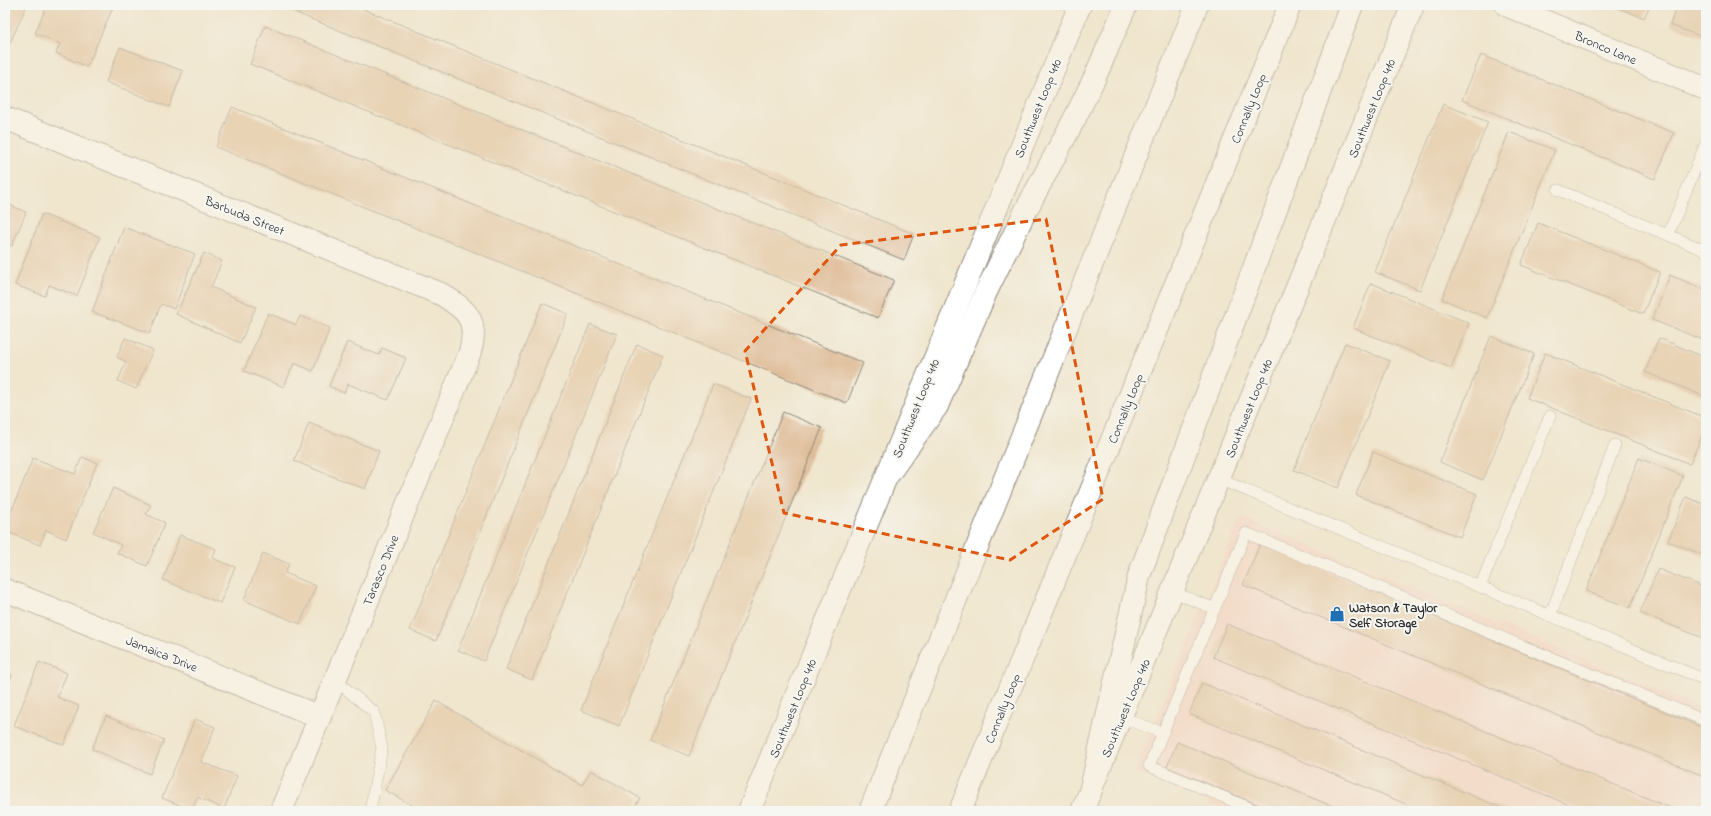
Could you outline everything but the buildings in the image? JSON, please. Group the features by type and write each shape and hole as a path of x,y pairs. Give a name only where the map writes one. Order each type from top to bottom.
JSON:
{"main road":[{"name":"Southwest Loop 410","path":"749,811 1080,5"},
{"path":"887,476 937,406 986,292 1025,212 1078,111 1126,5"},
{"path":"870,811 1197,5"},
{"name":"Connally Loop","path":"960,811 1290,5"},
{"path":"1086,802 1139,576 1352,5"},
{"name":"Southwest Loop 410","path":"1086,802 1413,5"},
{"name":"Bronco Lane","path":"1506,5 1706,89"},
{"name":"Barbuda Street","path":"5,118 441,294 458,304 469,316 474,328"},
{"name":"Tarasco Drive","path":"281,811 470,352 474,338 474,328"},
{"name":"Jamaica Drive","path":"5,590 320,717"}],"lane":[{"path":"1668,235 1706,143"},
{"path":"1558,190 1706,251"},
{"path":"1480,587 1550,416"},
{"path":"1550,616 1615,445"},
{"path":"1219,479 1706,680"},
{"path":"1257,811 1149,766 1246,533 1706,721"},
{"path":"1173,592 1215,609"},
{"path":"335,680 374,712 382,748 370,811"},
{"path":"1121,717 1163,733"}],"highlighted area":[{"path":"1046,219 1103,499 1010,560 784,513 745,351 841,245"}],"shaded area":[{"name":"Watson & Taylor Self Storage","path":"1241,517 1706,710 1706,811 1228,811 1134,772"}],"place":[{"name":"Watson & Taylor Self Storage","path":"1337,614"}]}
